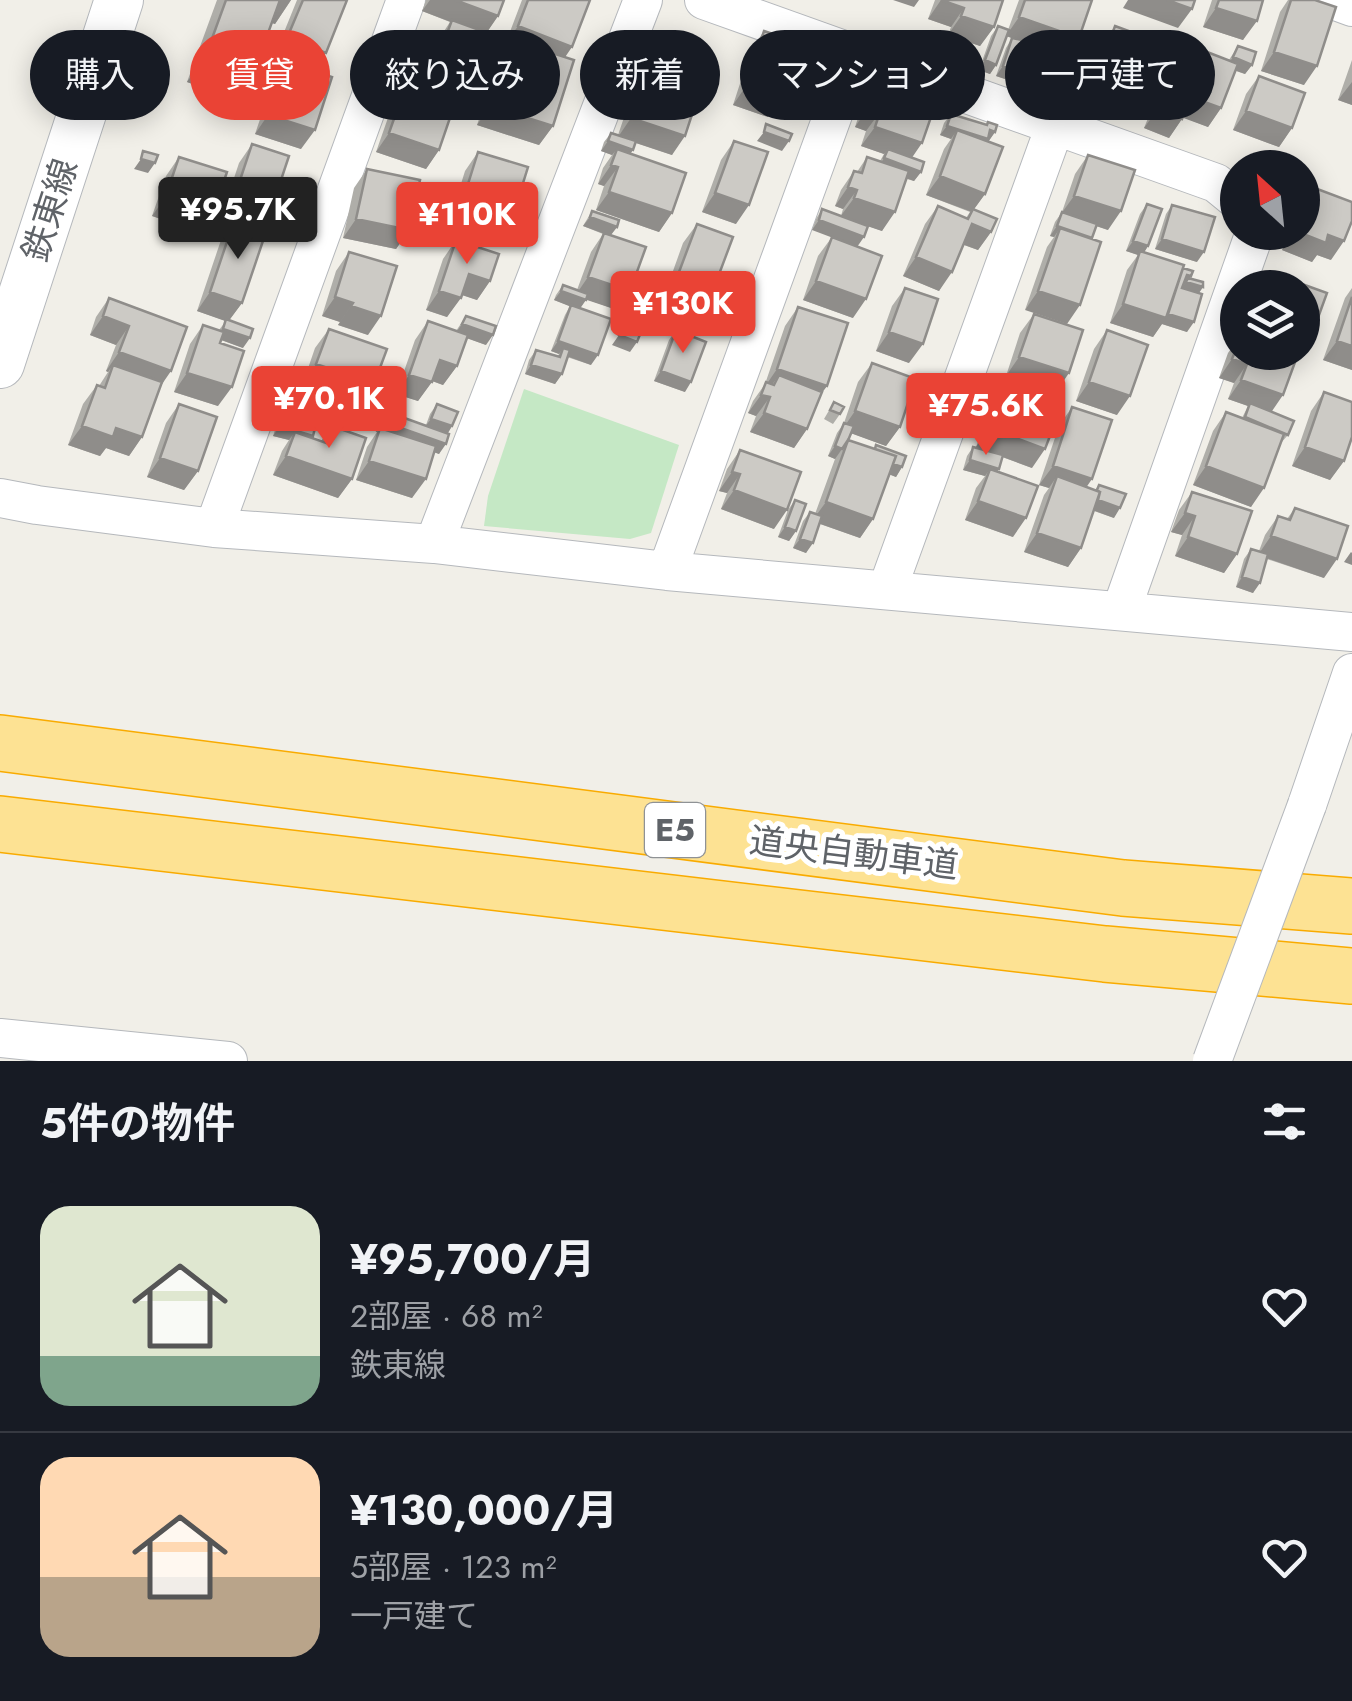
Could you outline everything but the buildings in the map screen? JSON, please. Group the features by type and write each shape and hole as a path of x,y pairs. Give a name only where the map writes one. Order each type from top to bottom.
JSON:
{"highway":[{"name":"道央自動車道","path":"0,742 1123,888 1352,906"},
{"name":"道央自動車道","path":"0,824 1106,954 1352,976"}],"street":[{"name":"鉄東線","path":"0,364 119,0"},
{"path":"214,528 406,0"},
{"path":"434,544 642,0"},
{"path":"704,0 788,30"},
{"path":"1334,0 1352,6"},
{"path":"985,101 1220,186"},
{"path":"667,571 831,120"},
{"path":"886,590 1055,126"},
{"path":"1121,612 1249,250"},
{"path":"0,498 214,528 434,544 667,571 1352,632"},
{"path":"1212,1061 1352,673"},
{"path":"0,1038 35,1051 228,1061"}],"green space":[{"path":"524,389 679,445 651,533 630,539 484,526 488,496"}]}
